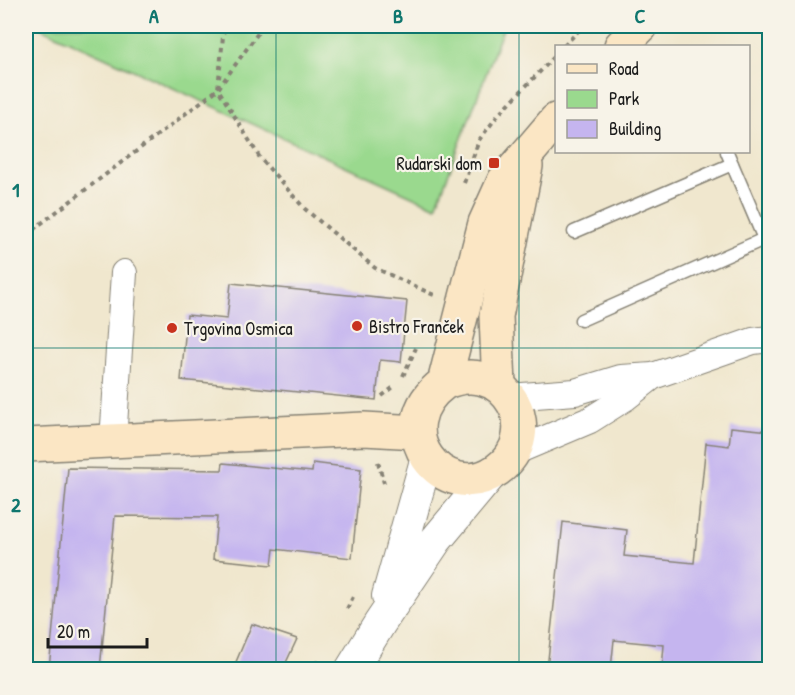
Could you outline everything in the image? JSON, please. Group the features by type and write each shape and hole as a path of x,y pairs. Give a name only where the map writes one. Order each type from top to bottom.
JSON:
{"main road":[{"path":"622,45 641,26"},
{"path":"444,383 485,223 504,181 555,121"},
{"path":"504,391 496,316 528,155"},
{"path":"472,376 487,380 504,391 516,409 520,423 519,438 503,463 477,478 461,478 441,470 422,444 418,417 423,404 432,392 458,377 472,376"},
{"path":"26,445 364,429 422,444"}],"street":[{"path":"113,441 123,273"},
{"path":"504,391 574,392 621,378 653,376 753,341 770,339"},
{"path":"351,669 436,540 503,463 590,420 625,398 653,376"},
{"path":"26,439 26,445"},
{"path":"380,622 422,444"}],"lane":[{"path":"727,153 770,253"},
{"path":"574,232 732,164"},
{"path":"581,320 764,239"}],"path":[{"path":"224,26 218,89 260,158 305,209 375,268 440,297"},
{"path":"26,235 218,89 263,26"},
{"path":"565,45 583,26"}],"green space":[{"path":"36,26 504,26 436,207"}],"building":[{"path":"231,283 407,301 401,362 380,360 376,400 181,380 187,315 227,319"},
{"path":"731,427 770,431 770,669 662,669 664,645 614,640 611,669 547,669 563,522 627,530 624,556 694,563 706,443 729,446"},
{"path":"223,463 312,472 313,463 361,469 352,558 274,549 272,565 213,559 217,517 115,516 100,669 49,669 68,468 222,470"},
{"path":"252,624 297,639 283,669 233,669"}],"place":[{"name":"Rudarski dom","path":"494,163"},
{"name":"Bistro Franček","path":"357,326"},
{"name":"Trgovina Osmica","path":"172,328"}]}
